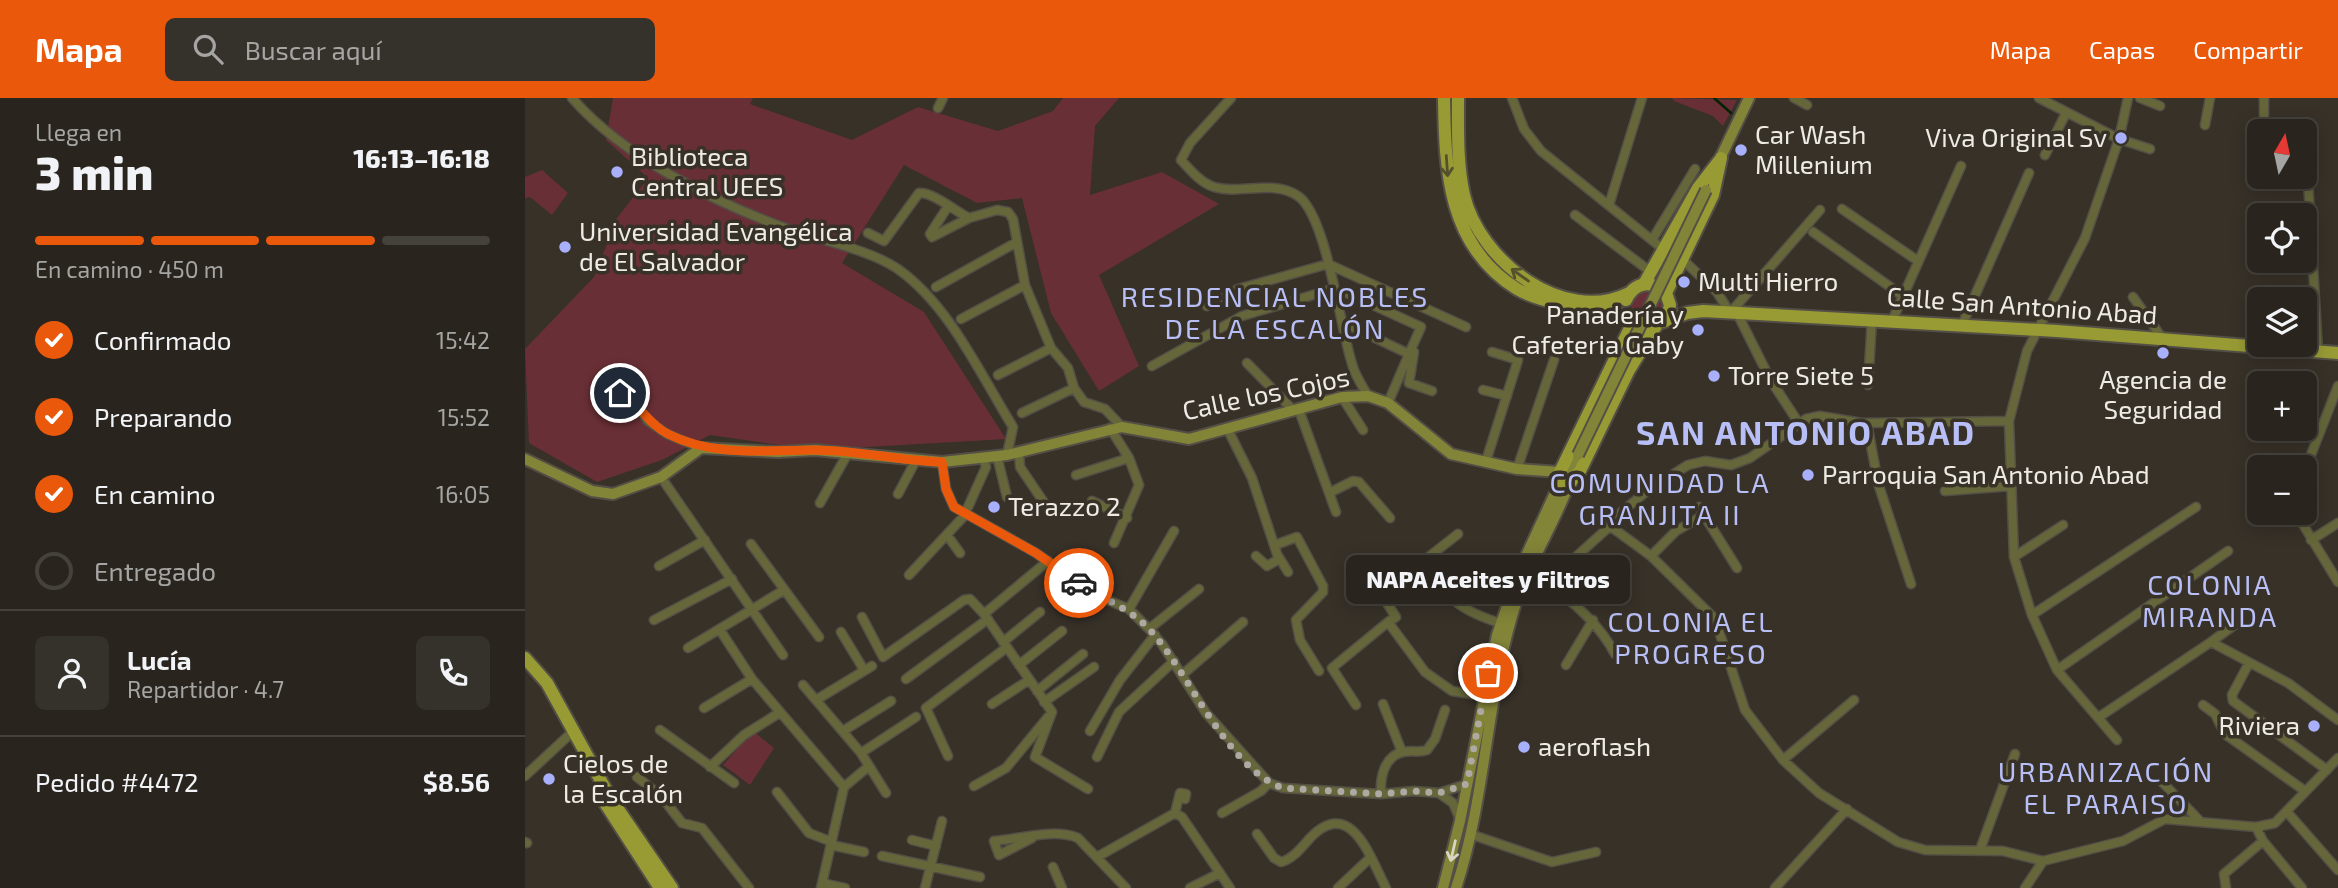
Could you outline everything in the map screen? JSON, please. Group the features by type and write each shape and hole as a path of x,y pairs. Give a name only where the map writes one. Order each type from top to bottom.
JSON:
{"main road":[{"path":"1444,98 1448,186 1456,214 1477,253 1492,270 1519,290 1567,306 1614,312 1642,327 1659,324"},
{"path":"1458,98 1464,196 1482,236 1496,255 1535,285 1561,296 1607,301 1644,284 1698,188 1721,158"},
{"path":"1456,888 1470,834 1495,687 1518,598 1538,552 1563,479 1577,457 1749,98"},
{"path":"1563,479 1580,471 1629,370 1669,312 1667,296 1713,195 1721,158"},
{"path":"1644,284 1656,285 1667,296"},
{"path":"1629,293 1626,309 1632,321"},
{"name":"Calle San Antonio Abad","path":"1667,296 1703,311"},
{"name":"Calle San Antonio Abad","path":"1659,324 1687,313 1703,311 2162,338 2338,353"},
{"path":"1443,888 1460,821 1483,696 1500,623 1520,569 1563,479 1632,321"},
{"name":"Calle los Cojos","path":"701,448 848,453 915,462 942,462 1008,454 1116,428 1189,439 1342,397 1368,396 1388,403 1451,454 1563,479"},
{"path":"525,458 571,483 603,494 624,491 660,477 701,448"},
{"path":"525,666 612,816 660,888"},
{"path":"525,666 547,683 611,799 672,888"}],"street":[{"path":"572,98 586,114 619,140 720,200 768,221 883,262 909,279 936,304 1013,427 1008,454 1007,497"},
{"path":"938,108 943,98"},
{"path":"1231,98 1190,143 1181,160 1195,175 1214,187 1287,189 1301,197 1314,215 1353,368 1368,396"},
{"path":"1512,98 1524,129 1541,151 1663,249"},
{"path":"1608,205 1642,98"},
{"path":"1794,98 1807,105"},
{"path":"2039,98 2119,139 2150,149"},
{"path":"2117,740 2057,670 2032,615 2014,557 2008,421 2019,374 2037,330 2085,238 2119,139 2128,98"},
{"path":"2140,98 2160,106"},
{"path":"2205,125 2210,98"},
{"path":"2264,98 2264,115"},
{"path":"2045,155 2066,113"},
{"path":"1892,321 1961,166"},
{"path":"1652,240 1695,169"},
{"path":"1962,325 2029,173"},
{"path":"2308,189 2318,351"},
{"path":"868,233 884,241 914,197 919,194 933,195 947,208 969,218"},
{"path":"947,208 933,227 930,234 932,237 969,218 996,210 1005,211 1013,219 1025,285 1051,348 1068,368 1074,388 1084,402 1105,408 1139,485 1114,543"},
{"path":"1842,209 1919,261"},
{"path":"1733,313 1820,211"},
{"path":"1575,215 1651,272"},
{"path":"1813,232 1903,296"},
{"path":"936,287 1017,242"},
{"path":"1682,260 1717,292 1733,313 1798,422"},
{"path":"1207,306 1237,289 1328,264 1466,327"},
{"path":"961,318 1025,285"},
{"path":"1152,366 1242,316 1333,289"},
{"path":"1347,293 1421,327 1412,353 1388,403"},
{"path":"2133,298 2162,338"},
{"path":"1868,385 1872,319"},
{"path":"1350,326 1412,353"},
{"path":"997,375 1051,348"},
{"path":"1486,460 1518,360 1492,352"},
{"path":"1412,353 1409,383 1432,391"},
{"path":"1517,469 1554,360"},
{"path":"1247,363 1296,410 1336,512"},
{"path":"608,385 633,400 648,421 667,434 701,448"},
{"path":"2311,455 2338,386"},
{"path":"1022,413 1074,388"},
{"path":"1483,390 1507,396"},
{"path":"1342,397 1363,430"},
{"path":"1518,598 1548,582 1610,526 1613,519 1647,491 1688,465 1706,461 1731,465 1750,458 1798,422 1820,416 1867,423 2008,421"},
{"path":"1867,423 1878,483 1911,584"},
{"path":"1228,430 1252,478 1279,559 1289,572"},
{"path":"820,503 848,453"},
{"path":"1008,454 1045,504"},
{"path":"909,575 966,511 986,467 983,458"},
{"path":"1076,475 1129,458"},
{"path":"898,494 915,462"},
{"path":"942,462 946,489 954,507 966,511 1048,561 1095,595 1129,610 1152,632 1227,740 1269,783 1283,788 1381,794 1414,791 1439,793 1467,784"},
{"path":"660,477 783,655"},
{"path":"1329,493 1353,481 1359,482 1390,518"},
{"path":"1945,491 2011,486"},
{"path":"1092,501 1126,518"},
{"path":"1699,507 1737,568"},
{"path":"2032,615 2196,507"},
{"path":"1651,556 1676,531 1704,516"},
{"path":"2311,540 2338,523"},
{"path":"2014,557 2063,525"},
{"path":"2303,525 2338,582"},
{"path":"1610,526 1651,556 1715,619 1745,710 1783,761 1809,786 1898,842 1925,850 2003,851 2043,861 2123,841 2165,819 2256,827 2275,823 2337,760"},
{"path":"1129,610 1174,531"},
{"path":"1356,705 1332,668 1396,617 1381,594 1458,534"},
{"path":"947,535 960,553"},
{"path":"1275,545 1297,537 1323,586 1323,592 1296,620 1300,640 1319,671"},
{"path":"659,566 705,540"},
{"path":"751,544 819,637"},
{"path":"2057,670 2228,551"},
{"path":"1538,552 1540,560 1548,567 1565,567"},
{"path":"1256,556 1267,566 1279,559"},
{"path":"907,679 986,617 1048,561"},
{"path":"1422,562 1443,592 1470,614 1500,623"},
{"path":"654,620 732,579"},
{"path":"1548,582 1593,621 1605,634 1615,654"},
{"path":"1090,731 1152,632 1199,589"},
{"path":"688,648 784,590"},
{"path":"862,617 883,657 964,600 970,599 986,617 1052,712"},
{"path":"948,756 926,708 1040,612"},
{"path":"1566,665 1593,621"},
{"path":"1182,675 1243,622"},
{"path":"1388,622 1425,673 1452,691 1483,696"},
{"path":"2099,717 2237,623"},
{"path":"720,630 752,679 844,787"},
{"path":"1019,666 1062,631"},
{"path":"816,699 868,668 841,632"},
{"path":"2211,642 2288,683 2338,720"},
{"path":"1037,691 1083,654"},
{"path":"1097,757 1119,712 1174,661"},
{"path":"2249,663 2232,695 2233,701 2327,770"},
{"path":"1044,702 1094,667"},
{"path":"704,708 752,679"},
{"path":"992,704 1029,680"},
{"path":"803,685 861,753 886,793"},
{"path":"1783,761 1854,700"},
{"path":"843,731 891,701"},
{"path":"1383,704 1402,751"},
{"path":"2203,705 2215,714 2225,734 2305,792"},
{"path":"1381,794 1380,777 1386,765 1402,751 1427,750 1445,710"},
{"path":"974,786 1006,768 1052,712"},
{"path":"1052,712 1035,757 1088,789"},
{"path":"710,767 744,735 779,713"},
{"path":"861,753 916,717"},
{"path":"660,730 734,783"},
{"path":"525,776 568,736"},
{"path":"1980,850 2015,754"},
{"path":"845,888 821,885 844,787 869,766"},
{"path":"637,777 661,796 682,823 702,828 749,888"},
{"path":"1222,813 1261,791 1269,783"},
{"path":"2164,783 2199,820"},
{"path":"777,792 809,833 864,852"},
{"path":"1097,857 1175,813 1180,793 1186,794 1185,799"},
{"path":"1439,793 1453,803 1460,821"},
{"path":"1775,888 1847,809"},
{"path":"1175,813 1182,817 1230,888"},
{"path":"2287,813 2338,870"},
{"path":"925,888 942,821"},
{"path":"1257,834 1274,858 1281,862 1289,860 1321,827 1336,823 1353,829 1386,888"},
{"path":"2256,827 2263,841 2302,888"},
{"path":"1470,834 1552,862 1596,852"},
{"path":"1032,838 1072,835 1126,888"},
{"path":"912,840 936,846"},
{"path":"2226,888 2224,874 2263,841"},
{"path":"882,856 980,877"},
{"path":"1338,888 1370,858"},
{"path":"2025,888 2043,861"},
{"path":"1053,867 1062,888"},
{"path":"1190,888 1220,873"}],"shaded area":[{"path":"613,98 753,98 750,104 852,140 918,107 998,131 1053,111 1063,98 1119,98 1095,126 1090,195 1162,172 1219,204 1099,275 1139,366 1099,391 1051,313 1022,198 977,203 904,165 842,263 924,312 1006,439 815,450 710,435 662,460 597,482 529,443 525,349 594,277 617,218 648,178 606,140"},
{"path":"1672,98 1737,100 1723,126 1713,116"},
{"path":"542,170 568,193 552,215 530,197 525,198 525,177"},
{"path":"1648,289 1660,294 1665,306 1660,318 1648,323 1636,318 1631,306 1636,294"},
{"path":"753,731 774,748 750,785 723,765"}],"waterway":[{"path":"1714,98 1731,113"}],"way so far":[{"path":"1079,583 1095,595 1129,610 1149,629 1227,740 1269,783 1283,788 1344,793 1439,793 1467,784 1488,673"}],"place":[{"name":"Viva Original Sv","path":"2121,138"},
{"name":"Car Wash Millenium","path":"1741,150"},
{"name":"Biblioteca Central UEES","path":"617,172"},
{"name":"Universidad Evangélica de El Salvador","path":"565,247"},
{"name":"Multi Hierro","path":"1684,282"},
{"name":"Panadería y Cafeteria Gaby","path":"1698,330"},
{"name":"Agencia de Seguridad","path":"2163,353"},
{"name":"Torre Siete 5","path":"1714,376"},
{"name":"Parroquia San Antonio Abad","path":"1808,475"},
{"name":"Terazzo 2","path":"994,507"},
{"name":"NAPA Aceites y Filtros","path":"1488,673"},
{"name":"Riviera","path":"2314,726"},
{"name":"aeroflash","path":"1524,747"},
{"name":"Cielos de la Escalón","path":"549,779"}],"district":[{"name":"RESIDENCIAL NOBLES DE LA ESCALÓN","path":"1275,313"},
{"name":"SAN ANTONIO ABAD","path":"1806,433"},
{"name":"COMUNIDAD LA GRANJITA II","path":"1660,499"},
{"name":"COLONIA MIRANDA","path":"2210,601"},
{"name":"COLONIA EL PROGRESO","path":"1691,638"},
{"name":"URBANIZACIÓN EL PARAISO","path":"2106,788"}],"route":[{"path":"620,393 633,400 648,421 667,434 701,448 778,452 815,450 915,462 942,462 946,489 954,507 1036,553 1079,583"}]}
